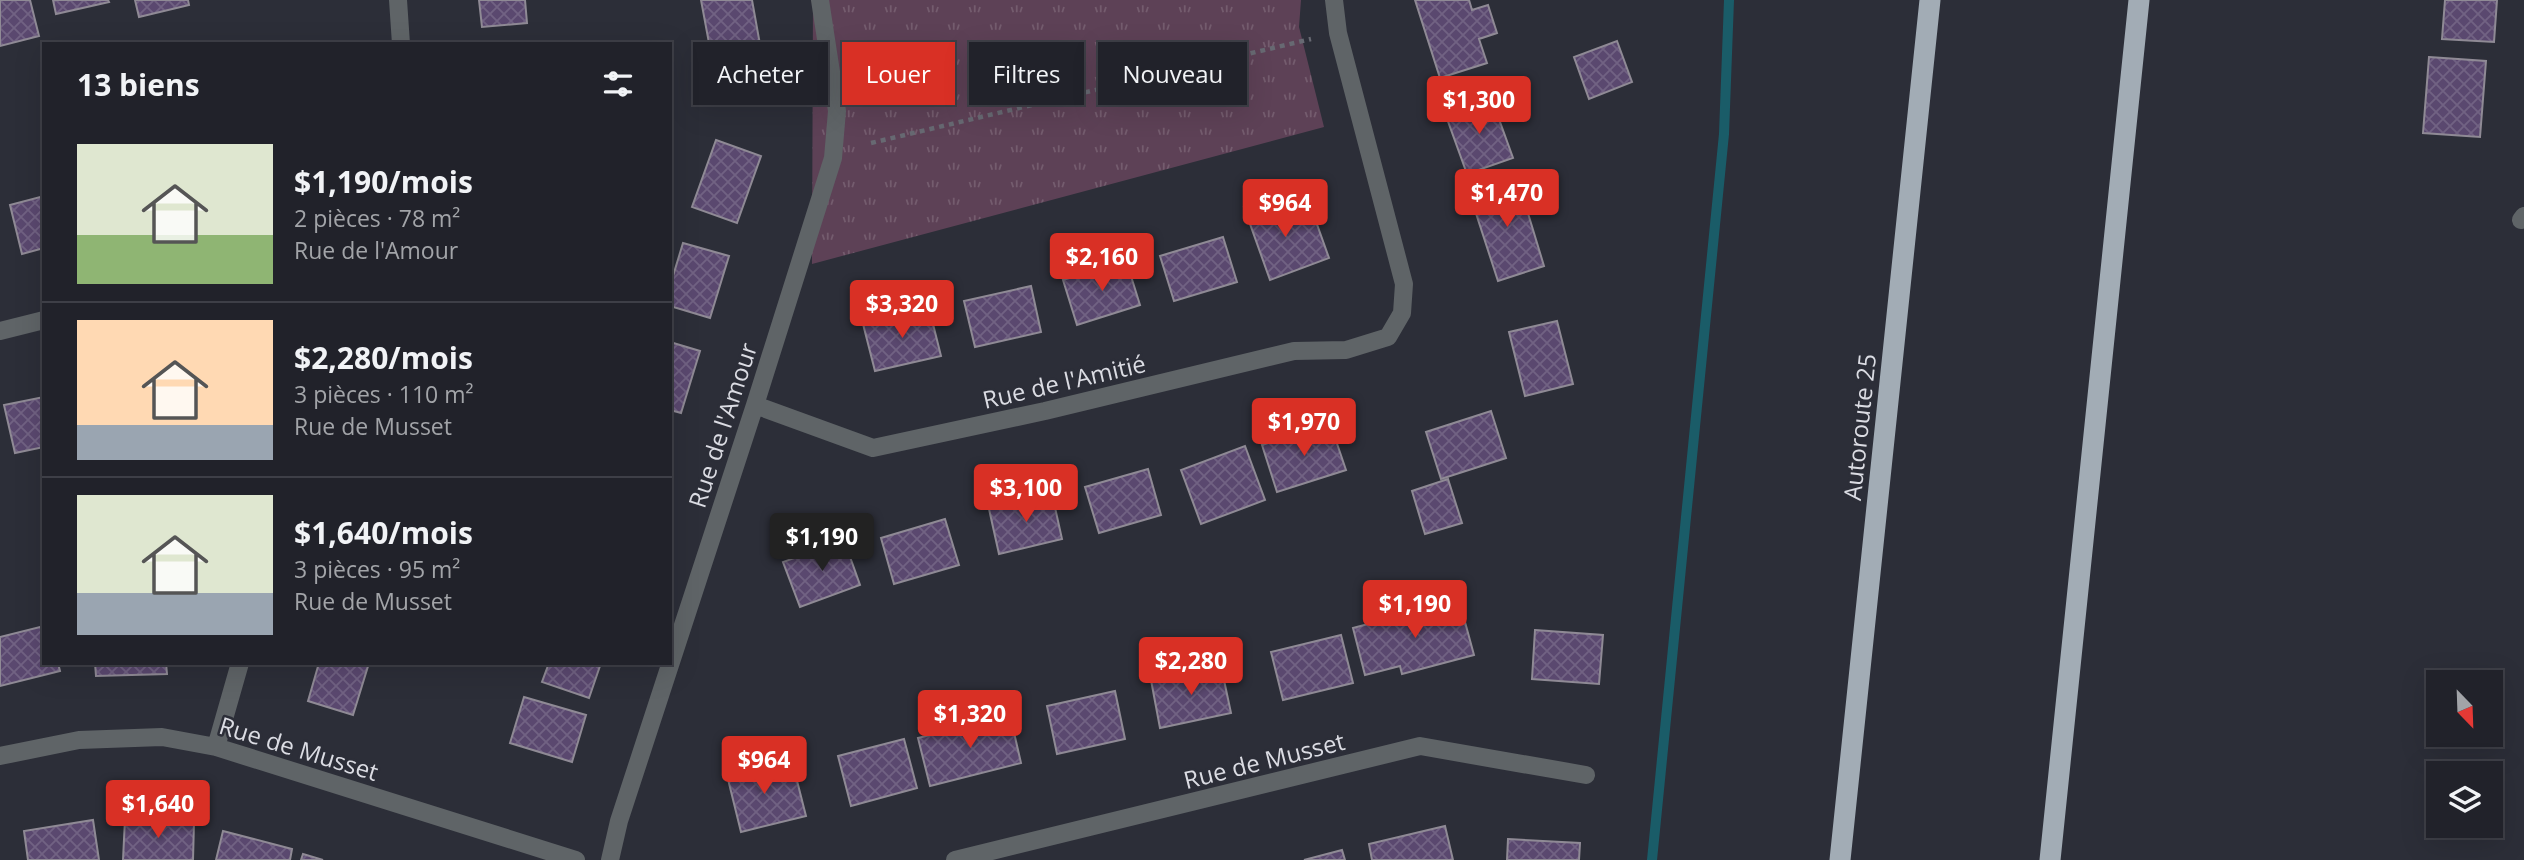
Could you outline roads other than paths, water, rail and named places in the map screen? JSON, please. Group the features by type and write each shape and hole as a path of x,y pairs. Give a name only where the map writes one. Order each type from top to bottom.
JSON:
{"highway":[{"name":"Autoroute 25","path":"1840,860 1930,0"},
{"path":"2050,860 2139,0"}],"street":[{"path":"398,0 401,42"},
{"name":"Rue de l'Amour","path":"672,659 833,158 837,111 820,0"},
{"name":"Rue de l'Amitié","path":"755,405 873,448 1045,411 1294,352 1346,350 1388,337 1402,313 1404,284 1338,33 1334,0"},
{"path":"0,331 42,320"},
{"path":"216,747 239,665"},
{"name":"Rue de l'Amour","path":"610,860 619,821 670,665"},
{"name":"Rue de Musset","path":"0,756 79,740 162,737 216,747 576,860"},
{"name":"Rue de Musset","path":"955,860 1420,746 1586,775"}],"waterway":[{"path":"1652,860 1724,134 1729,0"}]}
